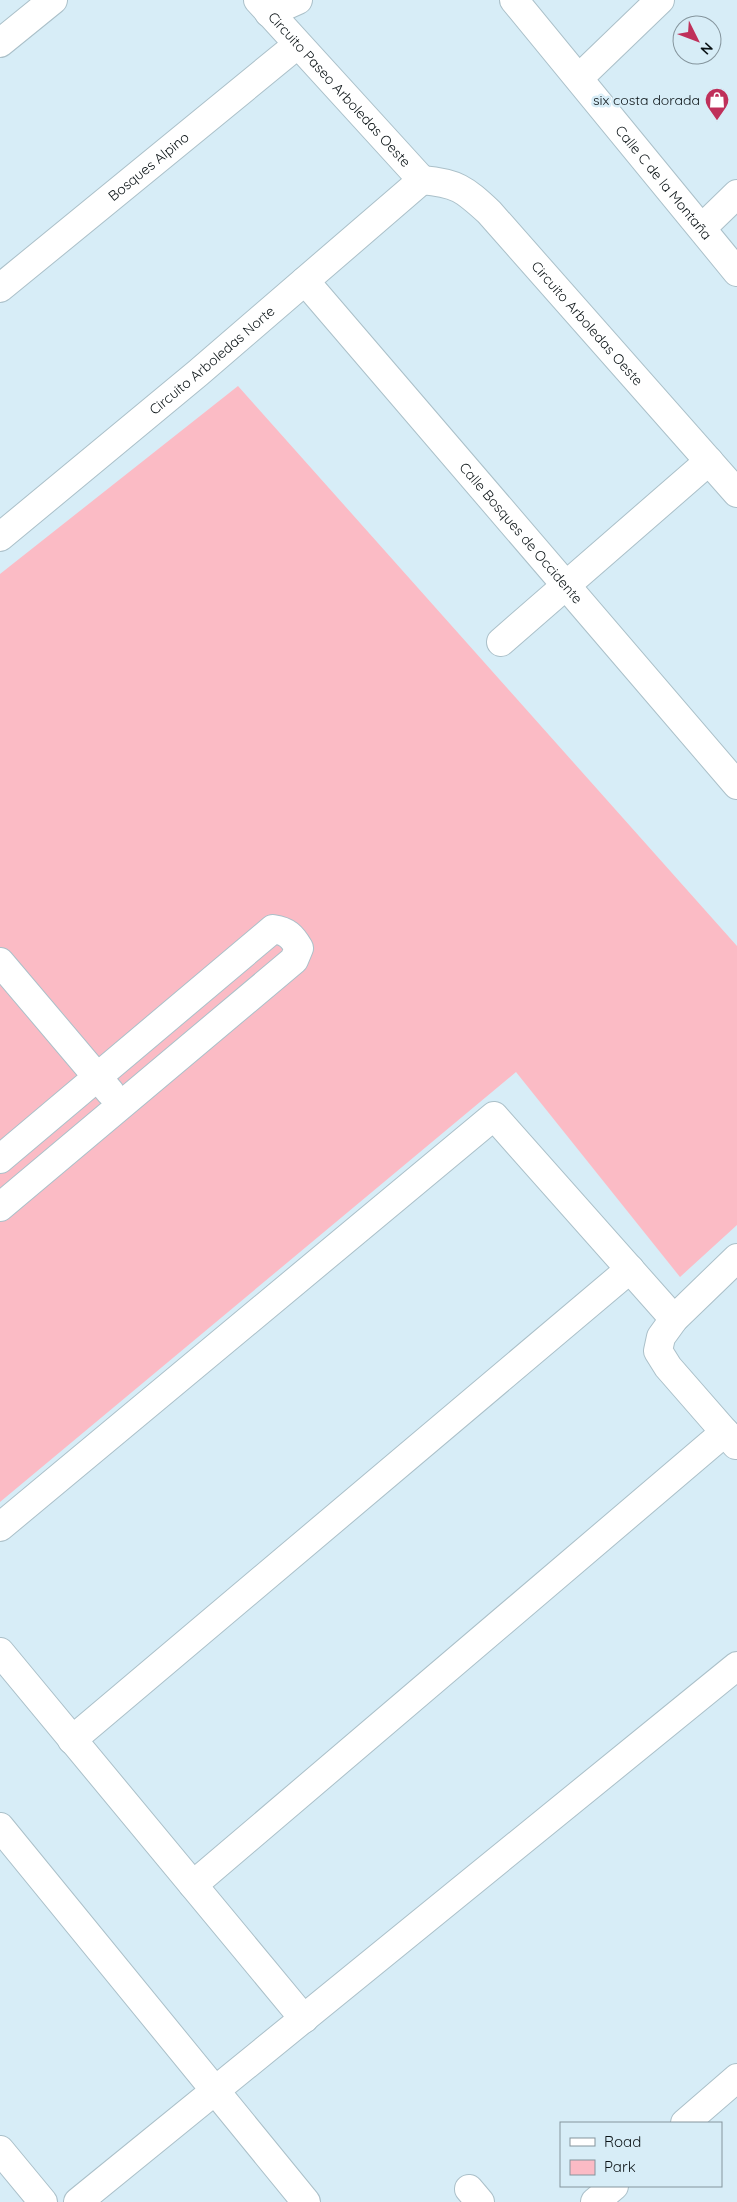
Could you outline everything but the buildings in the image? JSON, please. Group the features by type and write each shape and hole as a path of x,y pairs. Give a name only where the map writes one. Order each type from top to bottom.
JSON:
{"street":[{"path":"0,43 53,0"},
{"path":"263,6 298,0"},
{"name":"Calle C de la Montaña","path":"514,0 737,272"},
{"path":"579,78 660,0"},
{"name":"Circuito Paseo Arboledas Oeste","path":"263,6 422,180"},
{"name":"Bosques Alpino","path":"0,288 297,45"},
{"name":"Circuito Arboledas Norte","path":"0,537 198,374 422,180"},
{"name":"Circuito Arboledas Oeste","path":"422,180 446,182 465,190 489,212 737,493"},
{"path":"702,228 737,194"},
{"name":"Calle Bosques de Occidente","path":"305,281 737,785"},
{"path":"501,642 709,461"},
{"path":"0,1159 273,929 284,931 292,936 299,948 294,960 0,1206"},
{"path":"0,962 121,1105"},
{"path":"0,1527 494,1116 674,1319"},
{"path":"193,1885 731,1439 668,1368 658,1352 661,1337 674,1319 737,1258"},
{"path":"72,1740 630,1269"},
{"path":"0,1652 304,2019"},
{"path":"78,2202 737,1666"},
{"path":"0,1826 306,2202"},
{"path":"686,2122 737,2078"},
{"path":"0,2150 43,2202"},
{"path":"595,2202 613,2187"}],"green space":[{"path":"238,386 737,946 737,1225 680,1277 516,1072 0,1502 0,574"}],"place":[{"name":"six costa dorada","path":"717,121"}]}
